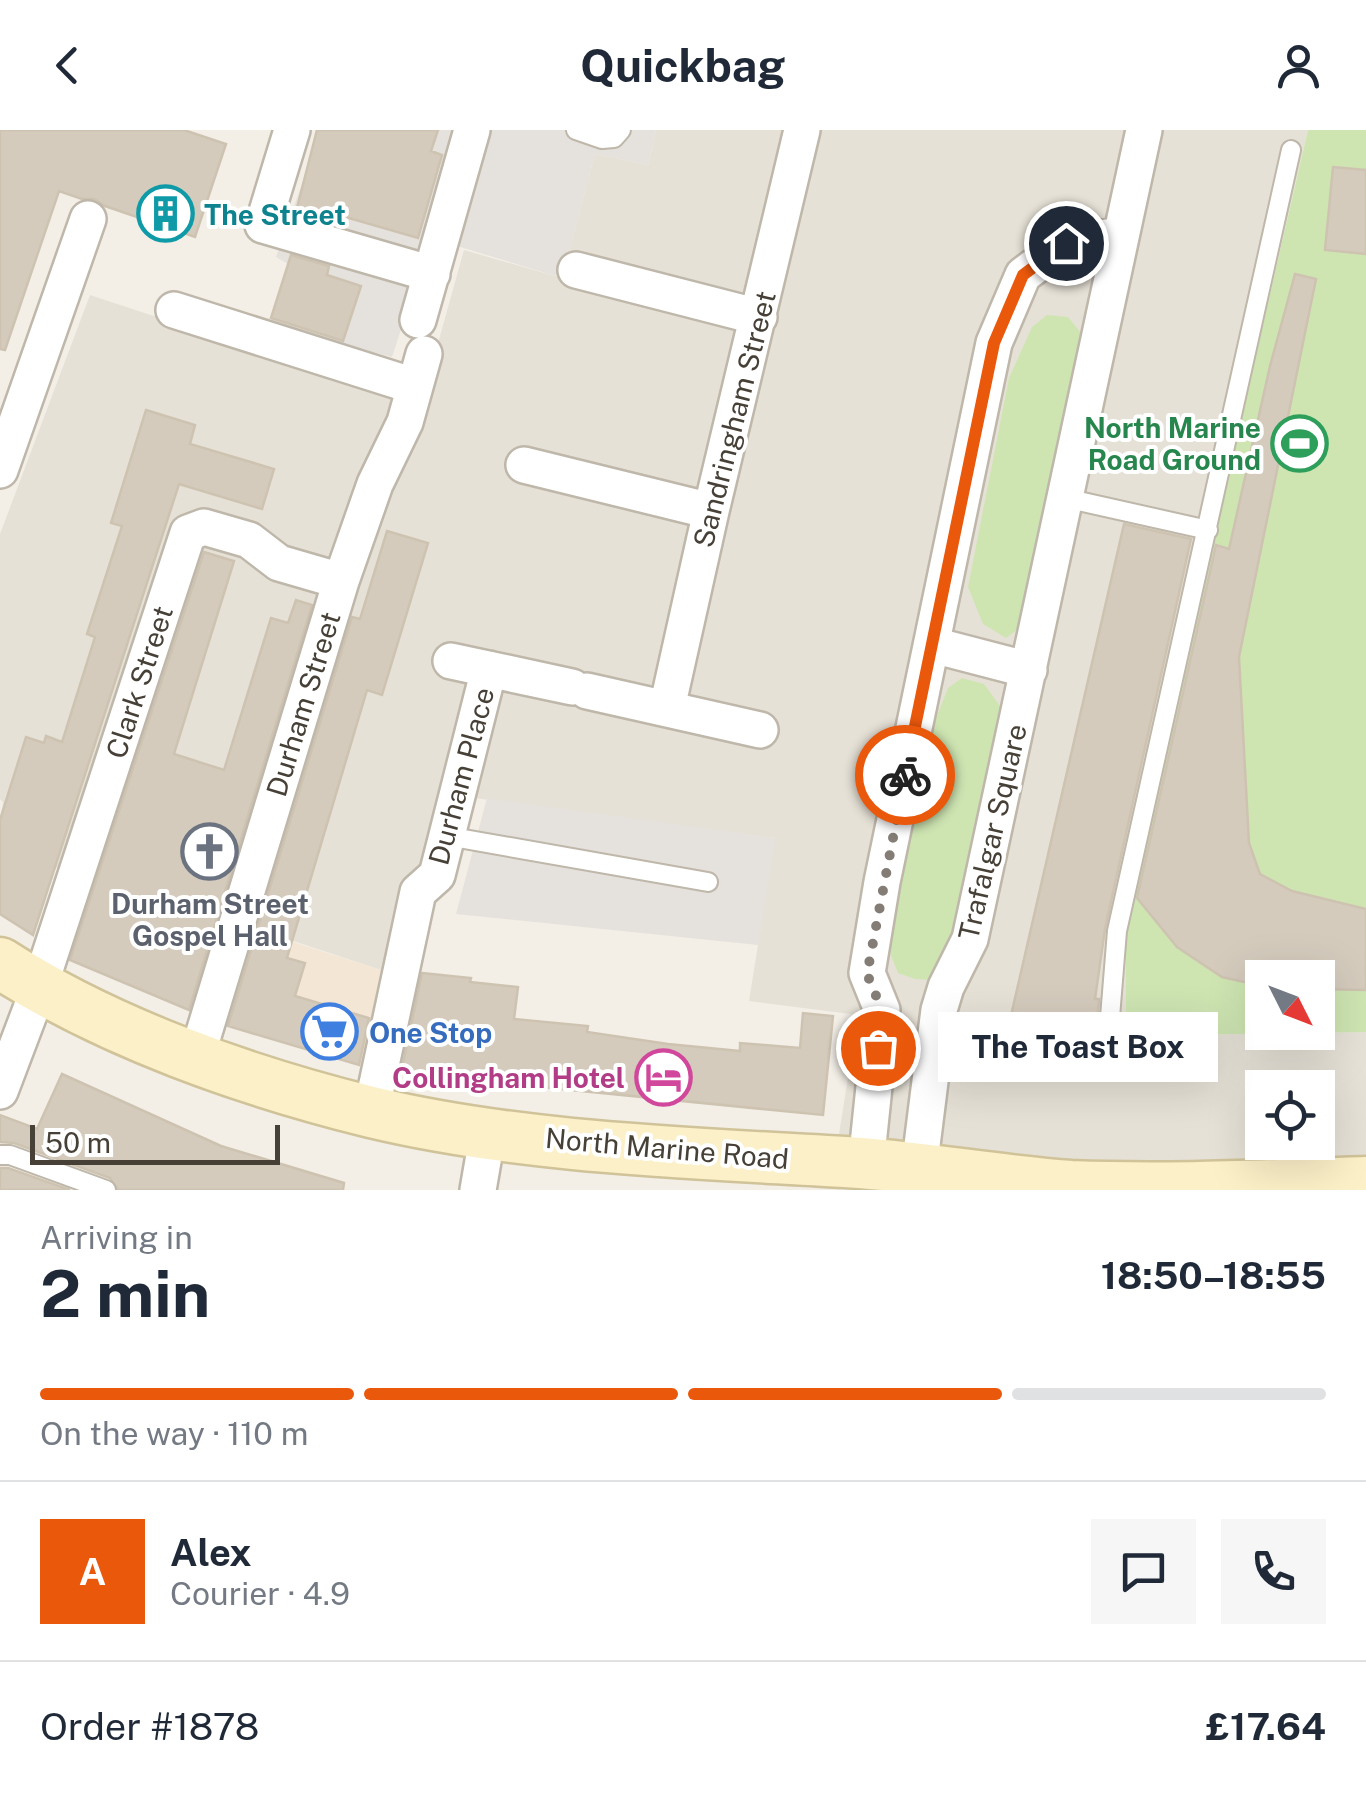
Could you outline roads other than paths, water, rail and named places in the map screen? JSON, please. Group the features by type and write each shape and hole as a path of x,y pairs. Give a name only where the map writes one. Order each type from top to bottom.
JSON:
{"main road":[{"name":"North Marine Road","path":"20,976 196,1059 372,1112 488,1132 1072,1186 1366,1182"}],"street":[{"path":"292,130 262,226 432,274"},
{"name":"Durham Street","path":"196,1059 341,581 374,484 405,422 432,274 472,130"},
{"name":"Sandringham Street","path":"667,708 802,130"},
{"name":"Trafalgar Square","path":"919,1169 939,1010 970,939 1144,130"},
{"path":"0,470 88,259 88,219"},
{"path":"866,1164 882,1010 867,974 882,882 994,343 1023,275 1066,243 1120,235"},
{"path":"576,270 759,317"},
{"path":"198,306 419,353"},
{"path":"524,465 710,511"},
{"name":"Clark Street","path":"20,976 188,533 204,527 249,540 279,563 341,581"},
{"path":"934,645 1029,670"},
{"path":"451,661 760,730"},
{"name":"Durham Place","path":"372,1112 418,892 437,874 489,669"},
{"path":"0,1091 20,976"},
{"path":"478,1190 488,1132"}],"lane":[{"path":"576,130 602,139 614,138 621,130"},
{"path":"1107,1054 1117,931 1291,150"},
{"path":"1065,498 1208,530"},
{"path":"447,836 708,882"},
{"path":"0,1155 106,1190"}],"place":[{"name":"The Street","path":"165,214"},
{"name":"North Marine Road Ground","path":"1300,443"},
{"name":"Durham Street Gospel Hall","path":"210,852"},
{"name":"One Stop","path":"330,1032"},
{"name":"The Toast Box","path":"878,1048"},
{"name":"Collingham Hotel","path":"664,1077"}]}
